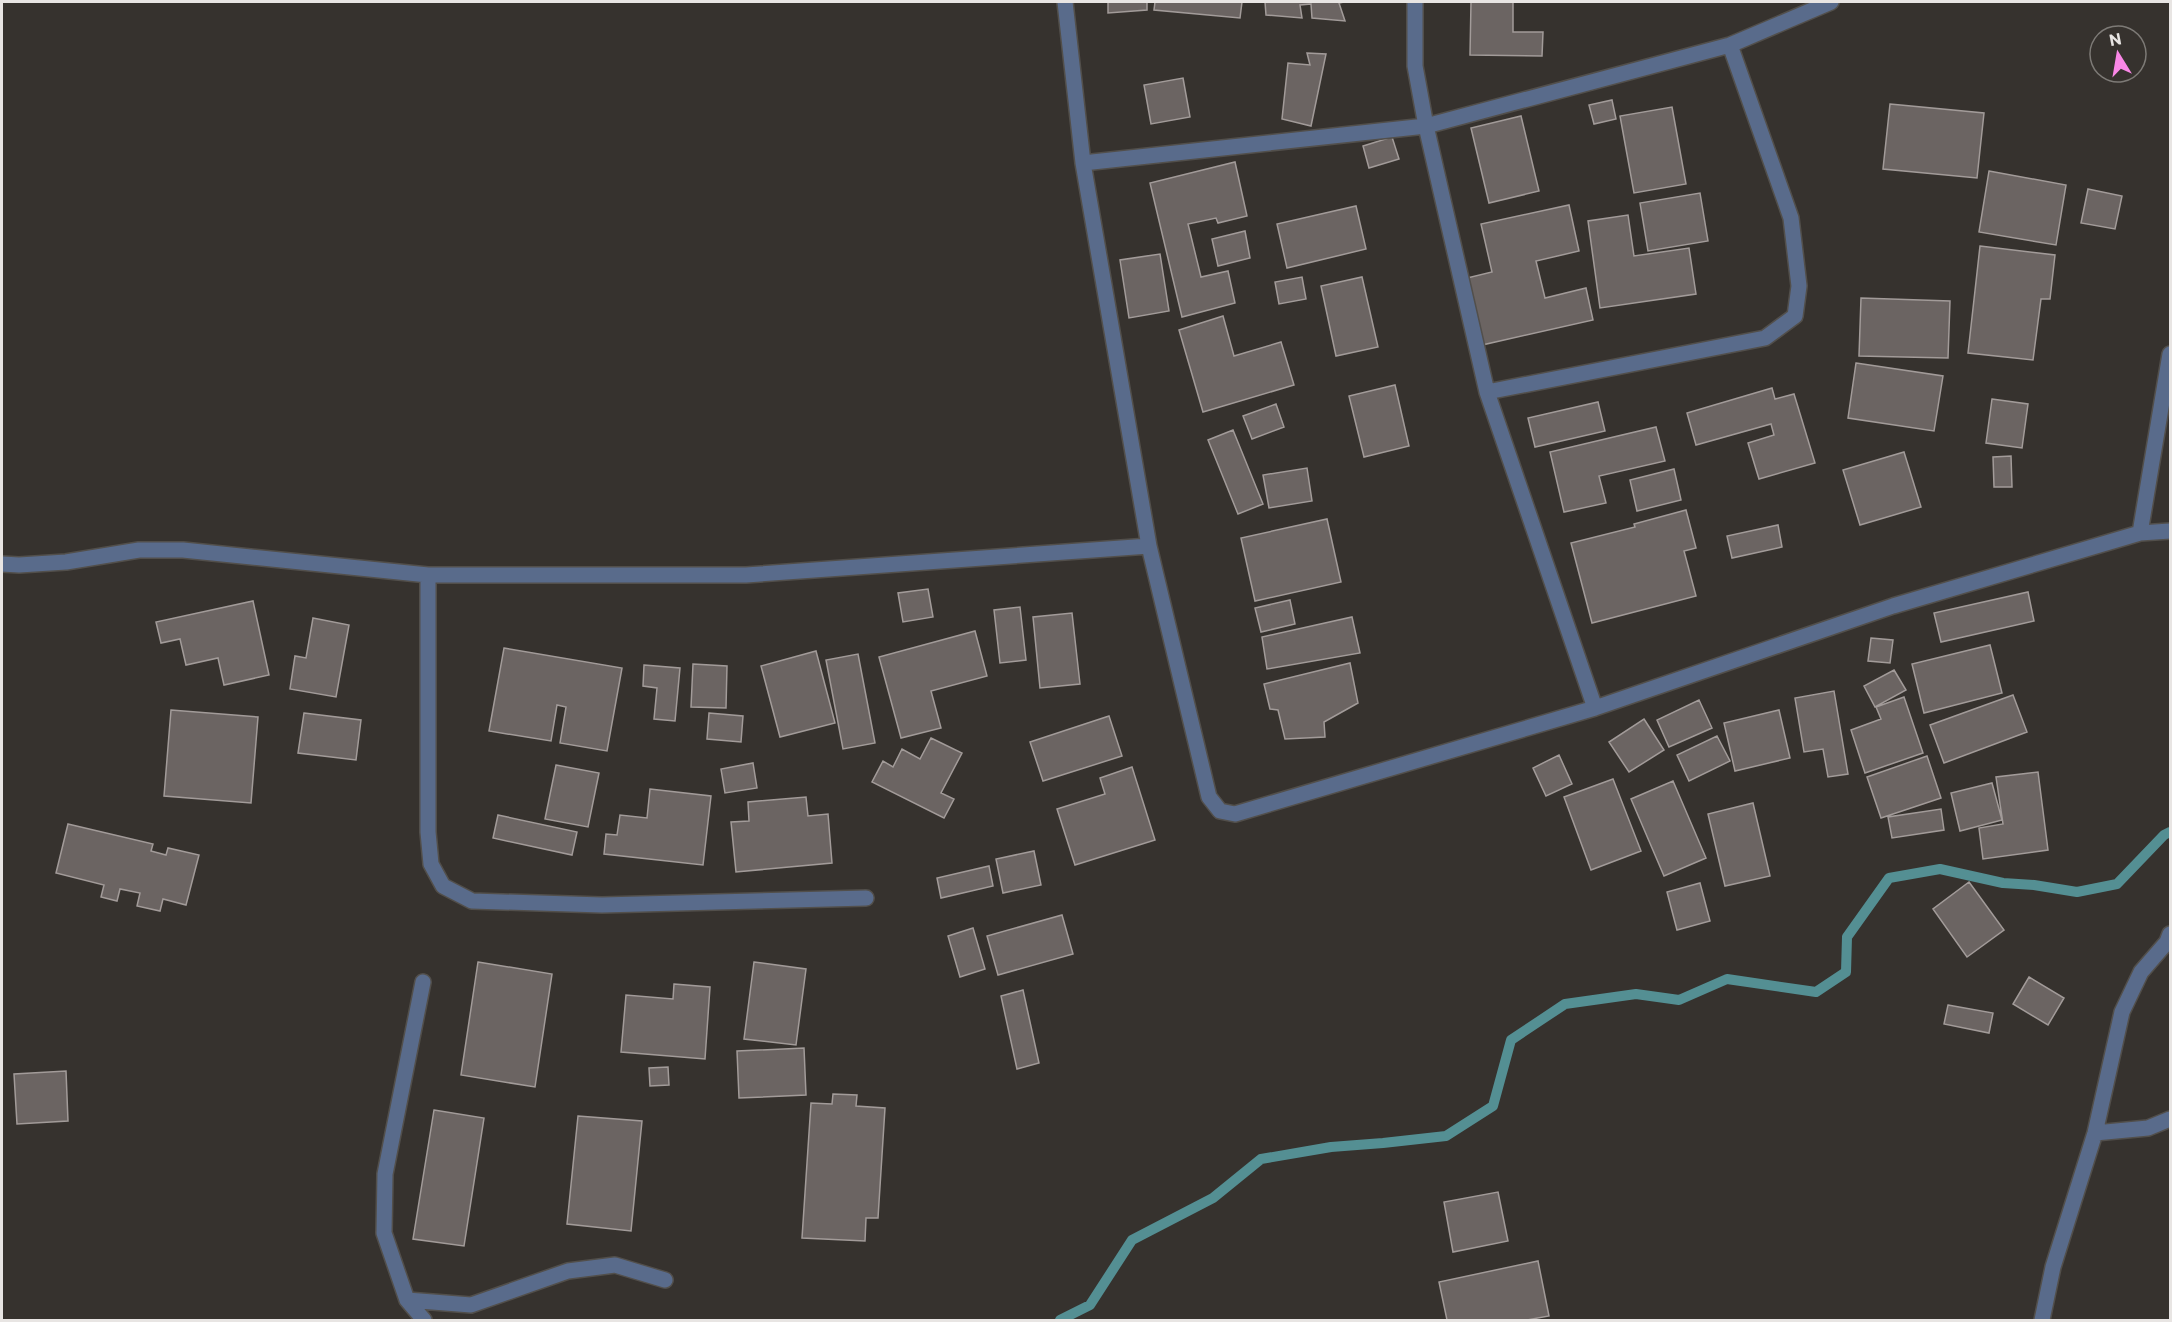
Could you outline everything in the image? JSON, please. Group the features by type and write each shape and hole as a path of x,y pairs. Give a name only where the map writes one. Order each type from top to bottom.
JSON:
{"street":[{"path":"1065,2 1083,163 1149,546 1209,797 1220,812 1235,814 1595,708 1893,606 2140,533 2170,531"},
{"path":"1415,2 1415,66 1426,126 1487,392 1595,708"},
{"path":"1083,163 1426,126 1730,45 1832,2"},
{"path":"1487,392 1765,338 1795,316 1799,286 1791,218 1730,45"},
{"path":"2140,533 2170,354"},
{"path":"2,564 19,566 66,562 139,550 183,550 428,575 746,575 1149,546"},
{"path":"428,575 428,832 431,864 443,886 472,901 602,905 866,898"},
{"path":"2042,1320 2053,1267 2095,1133 2122,1012 2141,972 2167,942 2170,934"},
{"path":"423,982 385,1174 384,1233 407,1300 424,1320"},
{"path":"2095,1133 2148,1128 2170,1119"},
{"path":"407,1300 471,1305 568,1271 615,1265 665,1280"}],"building":[{"path":"1108,2 1147,2 1147,10 1108,13"},
{"path":"1155,2 1242,2 1240,18 1154,10"},
{"path":"1265,2 1344,2 1339,3 1345,21 1312,18 1311,4 1300,5 1302,18 1266,15"},
{"path":"1471,2 1513,2 1513,32 1543,32 1542,56 1470,55"},
{"path":"1307,53 1326,54 1311,126 1282,119 1288,63 1310,65"},
{"path":"1183,78 1190,117 1151,124 1144,85"},
{"path":"1612,100 1616,119 1594,124 1589,105"},
{"path":"1890,104 1984,113 1977,178 1883,169"},
{"path":"1672,107 1686,184 1634,193 1620,116"},
{"path":"1521,116 1539,191 1489,203 1471,128"},
{"path":"1392,137 1399,159 1369,168 1363,146"},
{"path":"1235,162 1247,216 1218,223 1216,218 1188,224 1201,277 1228,271 1235,303 1182,317 1150,183"},
{"path":"1989,171 2066,185 2056,245 1979,232"},
{"path":"2088,189 2122,196 2115,229 2081,223"},
{"path":"1700,193 1708,241 1648,251 1640,203"},
{"path":"1569,205 1579,251 1536,261 1545,298 1586,288 1593,320 1482,345 1467,278 1492,272 1481,224"},
{"path":"1356,206 1366,249 1287,268 1277,224"},
{"path":"1628,215 1634,256 1689,248 1696,294 1600,308 1588,221"},
{"path":"1245,231 1250,258 1218,266 1212,239"},
{"path":"1980,246 2055,255 2050,299 2041,299 2033,360 1968,353"},
{"path":"1160,254 1169,311 1129,318 1120,260"},
{"path":"1302,277 1306,299 1279,304 1275,282"},
{"path":"1362,277 1378,347 1336,356 1321,286"},
{"path":"1861,298 1950,301 1948,358 1859,356"},
{"path":"1223,316 1234,356 1281,342 1294,385 1203,412 1179,330"},
{"path":"1856,363 1943,376 1934,431 1848,418"},
{"path":"1395,385 1409,446 1364,457 1349,396"},
{"path":"1772,388 1775,399 1794,394 1815,463 1759,479 1748,443 1774,435 1771,424 1696,445 1687,413"},
{"path":"1992,399 2028,404 2022,448 1986,443"},
{"path":"1598,402 1605,431 1535,447 1528,418"},
{"path":"1276,404 1284,427 1252,439 1243,416"},
{"path":"1656,427 1665,461 1599,476 1606,503 1564,512 1550,452"},
{"path":"1233,430 1263,504 1238,514 1208,440"},
{"path":"1904,452 1921,507 1860,525 1843,470"},
{"path":"2011,456 2012,487 1994,487 1993,457"},
{"path":"1307,468 1312,501 1269,508 1263,475"},
{"path":"1674,469 1681,500 1637,511 1630,480"},
{"path":"1686,510 1696,548 1684,551 1696,596 1592,623 1571,543 1635,527 1634,524"},
{"path":"1327,519 1341,582 1255,601 1241,538"},
{"path":"1778,525 1782,547 1732,558 1727,536"},
{"path":"928,589 933,617 903,622 898,593"},
{"path":"2028,592 2034,621 1941,642 1934,613"},
{"path":"1290,600 1295,624 1261,632 1255,608"},
{"path":"253,601 269,675 224,685 218,658 186,665 180,639 161,643 156,622"},
{"path":"1020,607 1026,660 1000,663 994,610"},
{"path":"1072,613 1080,684 1040,688 1033,617"},
{"path":"1352,617 1360,653 1267,669 1262,637"},
{"path":"313,618 349,625 336,697 290,689 295,656 306,658"},
{"path":"975,631 987,676 931,691 941,728 901,738 879,657"},
{"path":"1871,638 1893,640 1890,663 1868,661"},
{"path":"1990,645 2002,693 1924,713 1912,664"},
{"path":"504,648 622,668 607,751 560,743 566,707 557,705 551,741 489,731"},
{"path":"816,651 835,723 780,737 761,666"},
{"path":"858,654 875,743 843,749 826,660"},
{"path":"1350,663 1358,703 1324,722 1325,737 1285,739 1278,710 1270,709 1264,684"},
{"path":"693,664 727,666 726,708 691,707"},
{"path":"644,665 680,668 675,721 654,719 657,688 643,686"},
{"path":"1894,670 1906,690 1875,707 1864,686"},
{"path":"1834,691 1848,774 1828,777 1823,749 1804,752 1795,698"},
{"path":"2013,695 2027,732 1944,763 1930,725"},
{"path":"1904,697 1923,753 1865,773 1851,730 1881,719 1876,707"},
{"path":"1699,700 1712,728 1669,747 1657,720"},
{"path":"171,710 258,717 251,803 164,796"},
{"path":"1779,710 1790,758 1735,771 1724,723"},
{"path":"304,713 361,720 356,760 298,753"},
{"path":"709,713 743,716 741,742 707,739"},
{"path":"1109,716 1122,756 1043,781 1030,742"},
{"path":"1644,719 1664,750 1629,772 1609,742"},
{"path":"1717,736 1730,761 1689,781 1677,755"},
{"path":"931,738 962,753 941,793 954,799 944,818 872,782 883,761 893,767 902,749 920,759"},
{"path":"1559,755 1572,784 1546,796 1533,768"},
{"path":"1927,756 1941,798 1881,818 1867,777"},
{"path":"753,763 757,788 725,793 721,769"},
{"path":"556,765 599,773 588,827 545,819"},
{"path":"1132,767 1155,840 1075,865 1057,809 1105,794 1100,778"},
{"path":"2038,772 2048,850 1983,859 1979,828 2003,824 1996,777"},
{"path":"1613,779 1641,851 1591,870 1564,797"},
{"path":"1673,781 1706,858 1664,876 1631,799"},
{"path":"1992,783 2002,820 1960,831 1951,793"},
{"path":"650,789 711,796 703,865 604,854 606,834 617,835 620,815 647,818"},
{"path":"806,797 808,816 828,814 832,863 736,872 731,822 749,821 748,802"},
{"path":"1753,803 1770,876 1725,886 1708,814"},
{"path":"1941,809 1944,830 1892,838 1888,817"},
{"path":"498,815 577,832 572,855 493,838"},
{"path":"68,824 153,844 151,851 166,855 168,848 199,855 186,905 163,899 160,911 137,906 140,893 120,889 117,901 101,897 104,885 56,873"},
{"path":"1034,851 1041,885 1003,893 996,859"},
{"path":"989,866 993,886 941,898 937,878"},
{"path":"1969,882 2004,930 1967,957 1933,909"},
{"path":"1700,883 1710,921 1677,930 1667,892"},
{"path":"1062,915 1073,954 998,975 987,936"},
{"path":"973,928 985,969 960,977 948,936"},
{"path":"478,962 552,974 535,1087 461,1075"},
{"path":"754,962 806,969 796,1045 744,1039"},
{"path":"2029,977 2064,998 2048,1025 2013,1004"},
{"path":"674,984 710,987 705,1059 621,1052 626,995 673,999"},
{"path":"1023,990 1039,1063 1017,1069 1001,996"},
{"path":"1948,1005 1993,1013 1989,1033 1944,1024"},
{"path":"804,1048 806,1095 739,1098 737,1051"},
{"path":"668,1067 669,1085 650,1086 649,1068"},
{"path":"66,1071 68,1121 17,1124 14,1074"},
{"path":"833,1094 857,1095 856,1106 885,1108 878,1218 866,1218 865,1241 802,1238 811,1103 832,1104"},
{"path":"434,1110 484,1118 464,1246 413,1239"},
{"path":"578,1116 642,1121 631,1231 567,1224"},
{"path":"1498,1192 1508,1241 1453,1252 1444,1202"},
{"path":"1538,1261 1549,1316 1527,1320 1447,1320 1439,1282"}],"waterway":[{"path":"1060,1320 1090,1305 1132,1240 1213,1198 1261,1159 1331,1147 1446,1136 1493,1106 1511,1040 1565,1004 1636,994 1679,1000 1727,979 1816,992 1846,972 1847,937 1889,878 1940,869 2003,883 2077,892 2117,884 2164,835 2170,832"}]}
